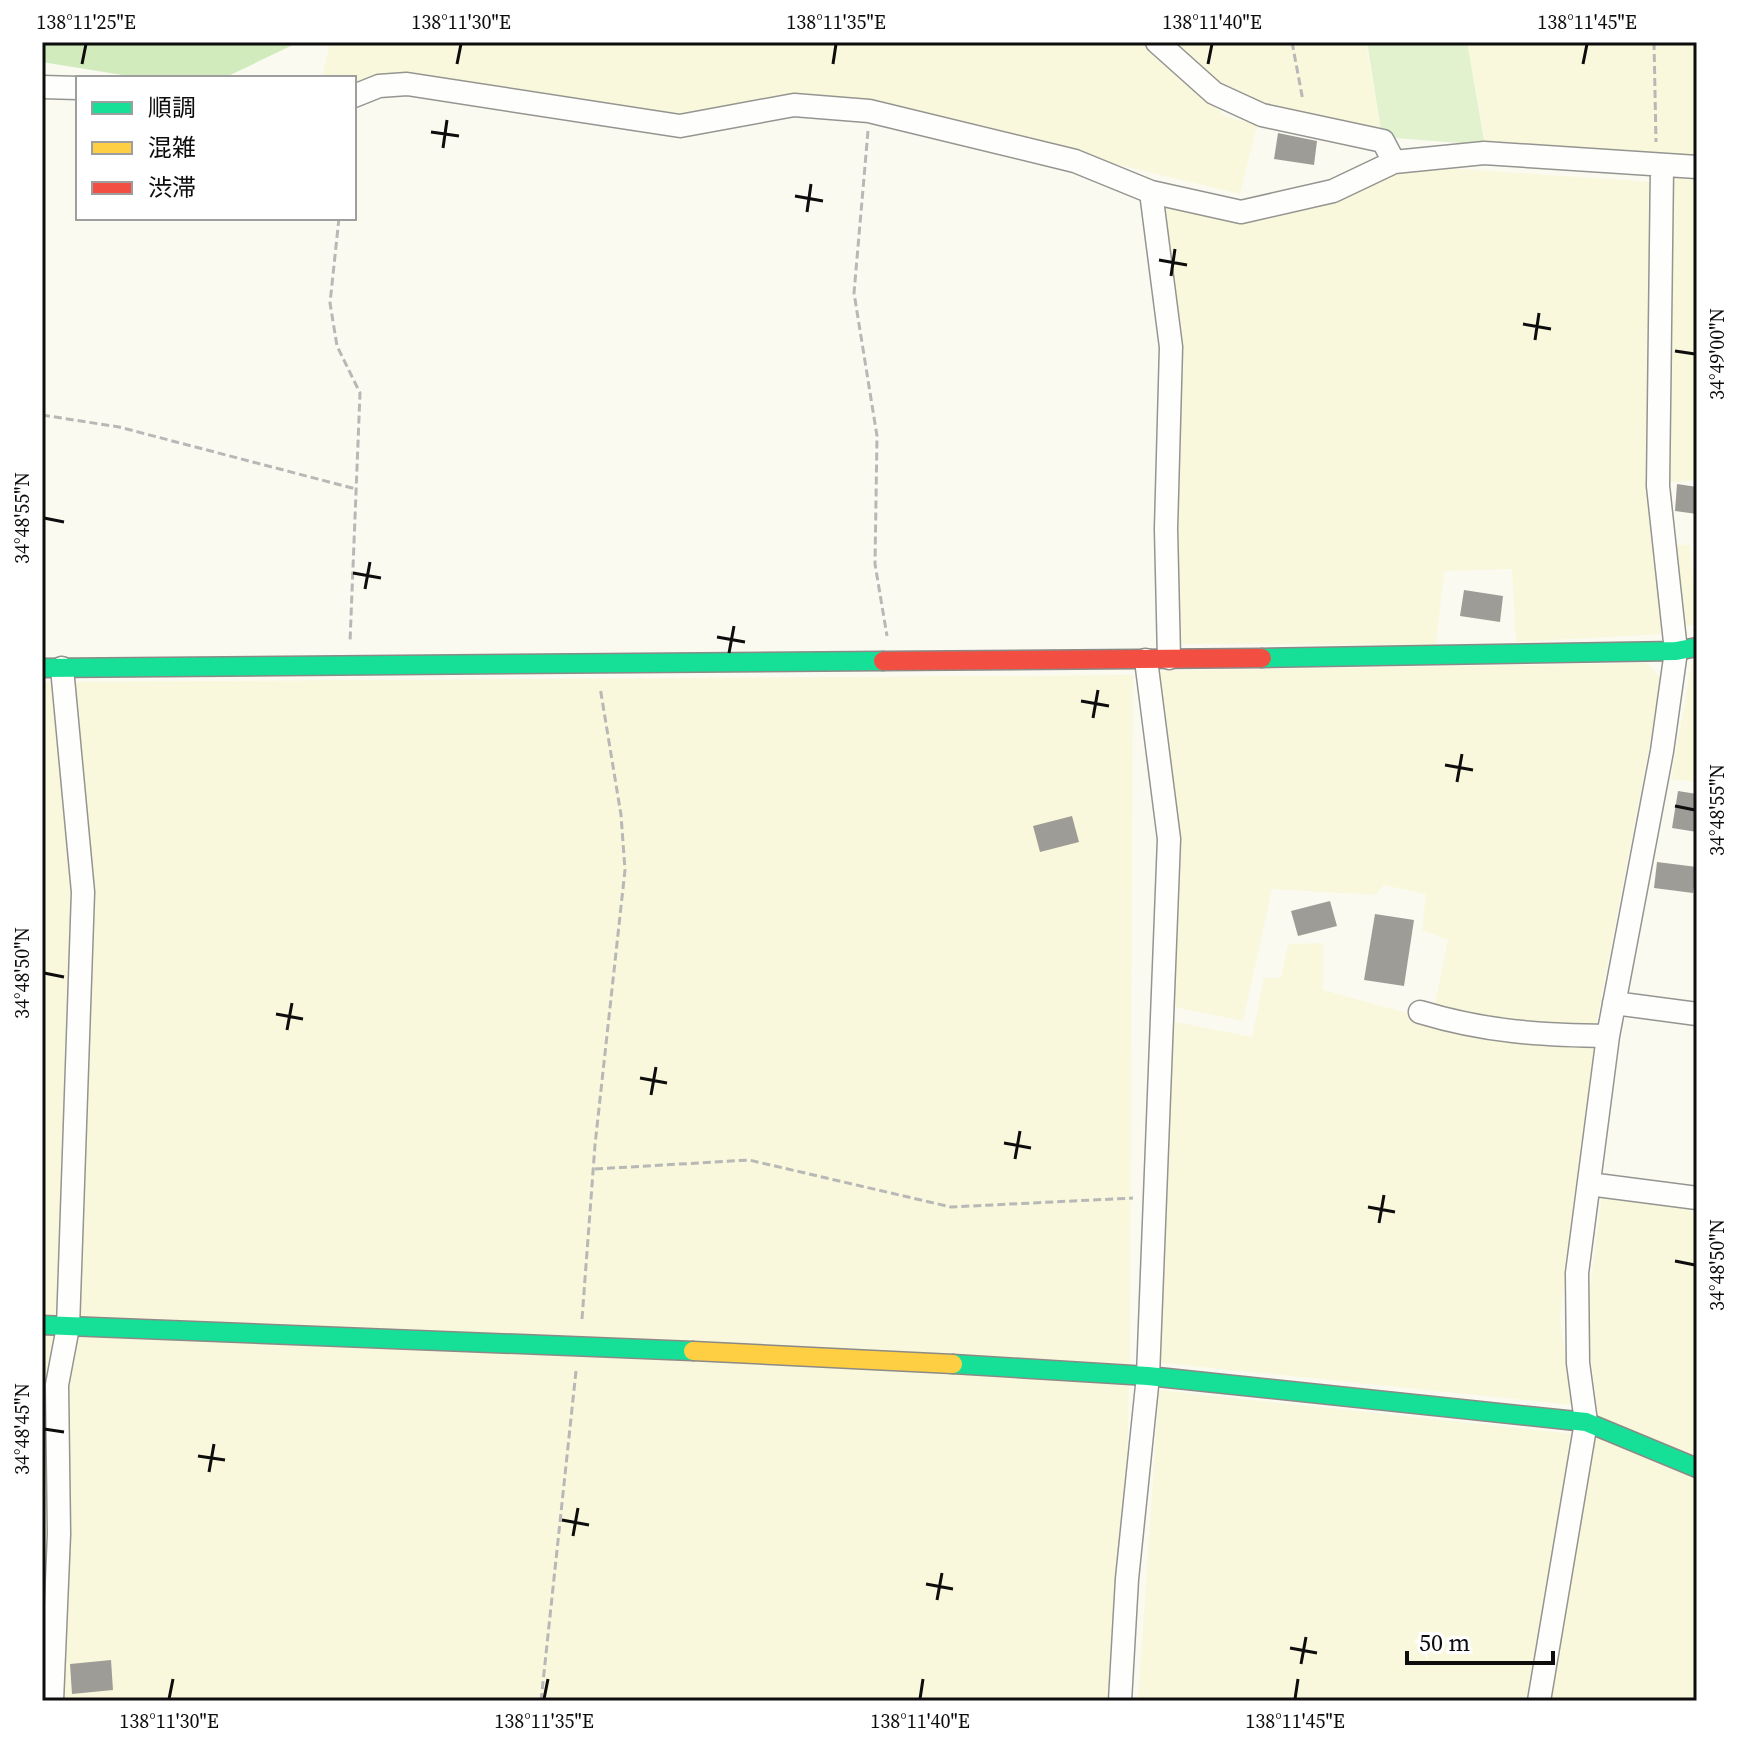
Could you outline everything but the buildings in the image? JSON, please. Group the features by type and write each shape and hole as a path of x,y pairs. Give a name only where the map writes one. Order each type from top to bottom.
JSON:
{"street":[{"path":"1157,42 1214,93 1262,115 1383,141 1394,162"},
{"path":"356,95 379,86 407,84 680,126 794,105 869,111 1075,161 1151,192 1241,212 1333,191 1394,162 1484,153 1659,167 1697,167"},
{"path":"42,87 76,88"},
{"path":"1539,1701 1586,1422 1578,1363 1577,1273 1608,1036 1662,751 1686,649 1658,486 1659,167"},
{"path":"1151,192 1171,347 1166,529 1169,658"},
{"path":"52,1701 59,1534 57,1385 68,1327 83,892 52,668 1517,656 1686,649"},
{"path":"1120,1701 1127,1579 1148,1376 1169,839 1146,660"},
{"path":"1614,1003 1697,1014"},
{"path":"1420,1012 1468,1027 1516,1034 1608,1036"},
{"path":"1589,1184 1697,1198"},
{"path":"42,1325 579,1349 817,1356 1148,1376 1586,1422 1697,1468"}],"path":[{"path":"1292,42 1308,127"},
{"path":"1654,42 1659,167"},
{"path":"869,111 854,293 877,436 875,564 891,661"},
{"path":"339,220 330,303 337,346 360,393 349,666"},
{"path":"42,415 119,427 356,489"},
{"path":"541,1701 579,1349 625,870 621,815 597,664"},
{"path":"595,1169 749,1160 951,1207 1154,1197"}],"green space":[{"path":"42,42 299,42 228,76 129,76 42,62"},
{"path":"330,42 1140,42 1225,116 1257,125 1240,194 1103,161 1009,133 848,99 814,96 673,114 416,74 370,77 356,83 356,76 322,76"},
{"path":"1166,42 1366,42 1381,134 1230,93"},
{"path":"1367,42 1467,42 1485,145 1382,137"},
{"path":"1467,42 1697,42 1697,157 1486,145"},
{"path":"1418,166 1652,182 1663,634 1516,642 1512,569 1444,571 1436,645 1176,644 1174,281 1163,207 1252,222 1359,189"},
{"path":"1670,175 1697,175 1697,480 1665,483"},
{"path":"1673,544 1690,545 1697,624 1681,627"},
{"path":"1697,660 1697,782 1671,779 1692,661"},
{"path":"1647,663 1662,680 1596,1025 1516,1028 1434,1009 1448,940 1422,930 1426,894 1384,885 1376,895 1272,889 1243,1021 1169,1006 1154,671"},
{"path":"1133,675 1130,1357 1120,1701 42,1701 42,682"},
{"path":"1323,943 1323,990 1520,1044 1595,1041 1560,1318 1572,1405 1152,1362 1171,1021 1252,1037 1264,978 1281,978 1288,944"},
{"path":"1602,1195 1690,1210 1697,1219 1697,1458 1598,1416 1586,1318"},
{"path":"1159,1390 1575,1434 1529,1701 1138,1701"},
{"path":"1595,1434 1697,1478 1697,1701 1547,1701"}],"traffic: fast":[{"path":"1262,658 1676,651 1697,647"},
{"path":"42,668 883,661"},
{"path":"42,1325 693,1351"},
{"path":"953,1364 1148,1376 1586,1422 1697,1468"}],"traffic: slow":[{"path":"693,1351 953,1364"}],"traffic: jam":[{"path":"883,661 1262,658"}]}
